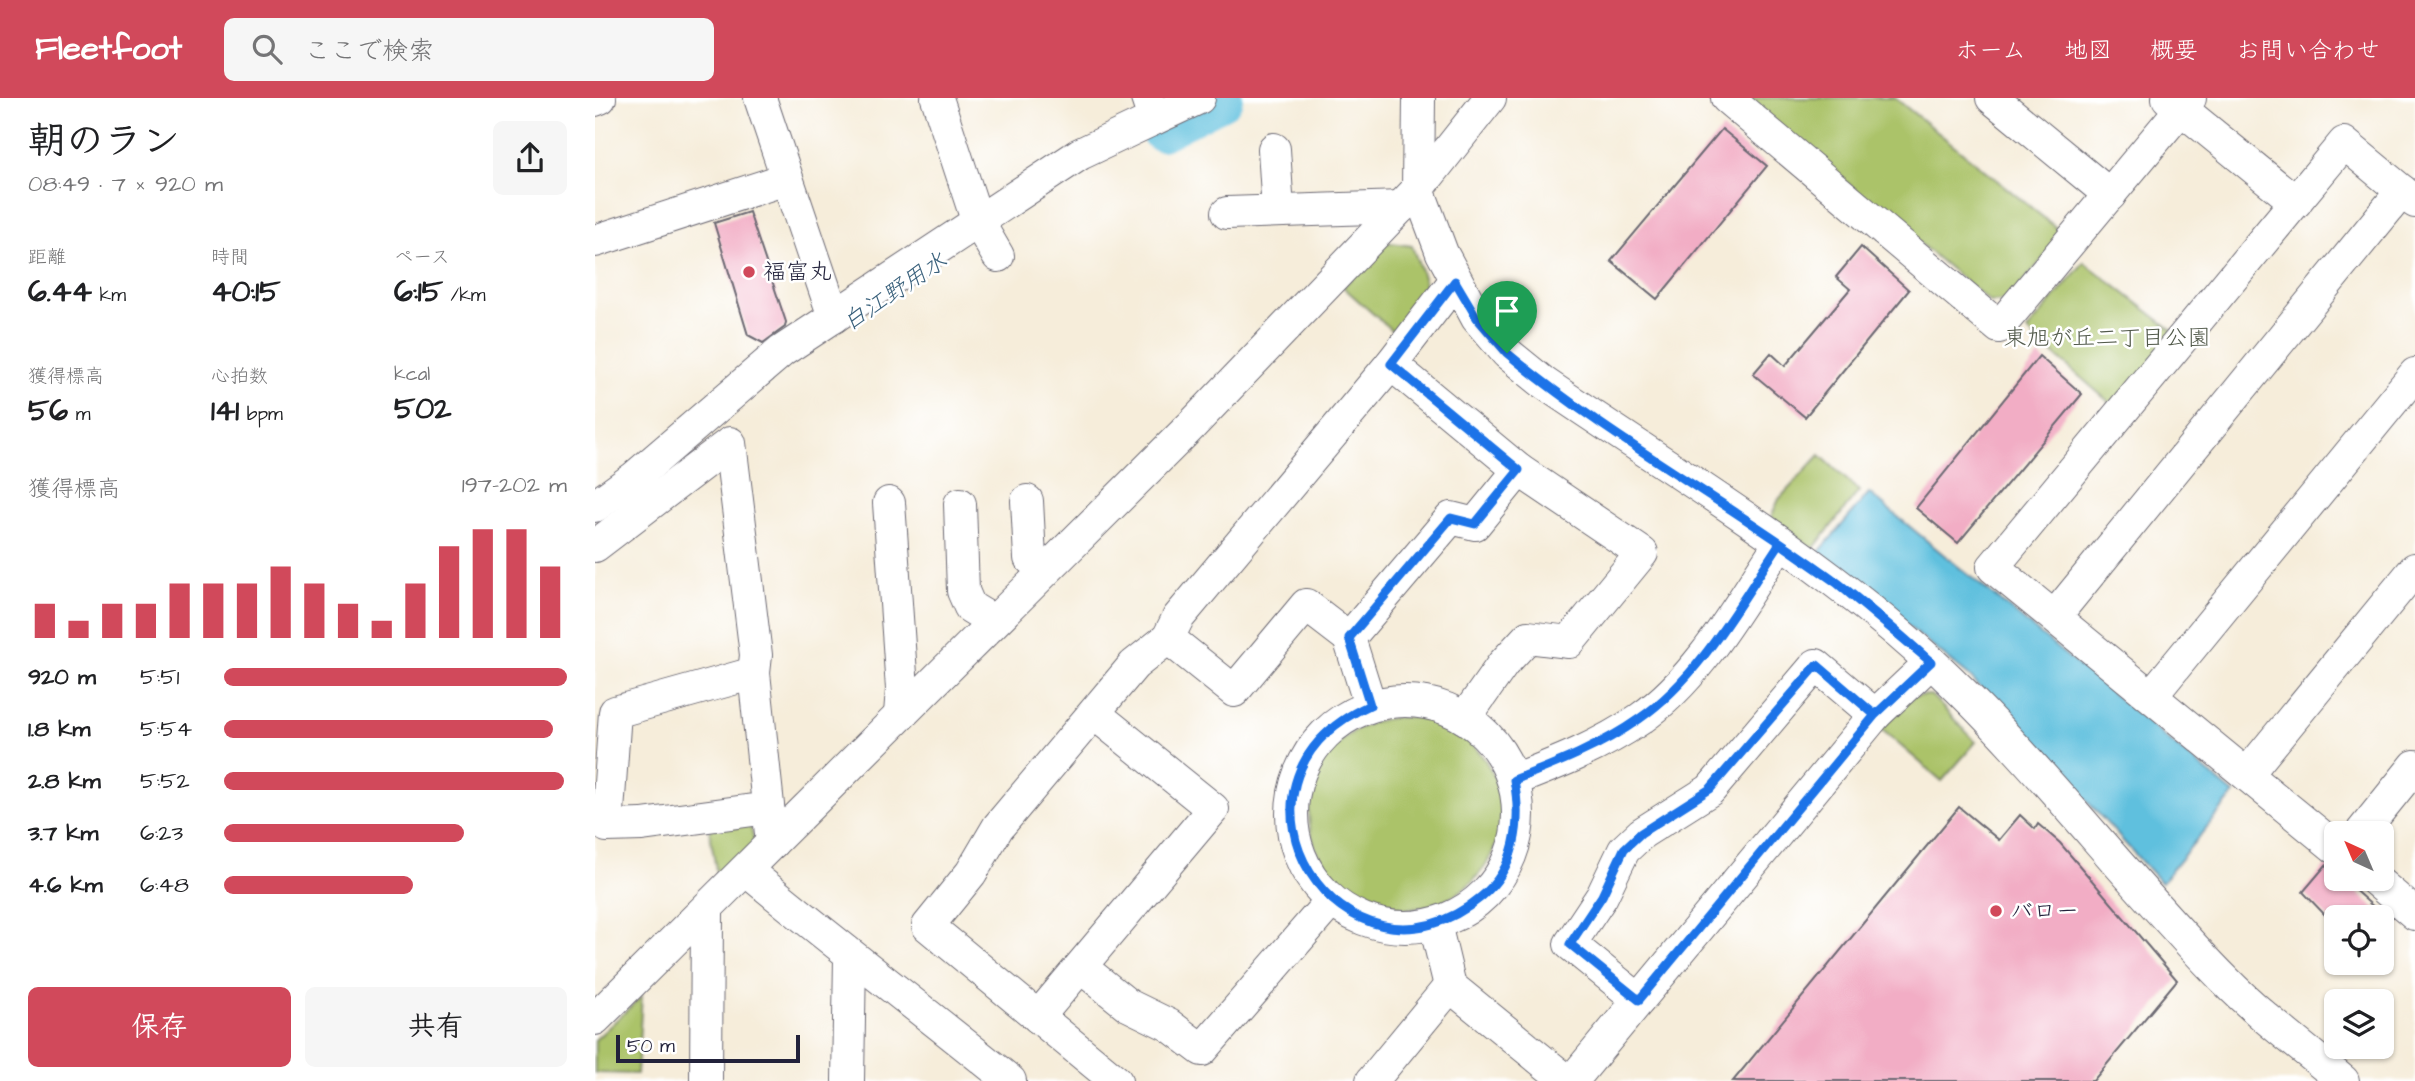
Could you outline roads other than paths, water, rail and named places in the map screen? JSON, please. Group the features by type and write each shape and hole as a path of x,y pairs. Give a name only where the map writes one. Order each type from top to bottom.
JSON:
{"street":[{"path":"595,100 600,98"},
{"path":"760,98 834,317"},
{"path":"937,98 978,223 998,256"},
{"path":"595,506 635,477 782,351 1150,109 1199,98"},
{"path":"1419,98 1409,198 1477,318 1507,353 1544,383 1837,583 1931,662 2010,740 2120,868 2226,981 2343,1081"},
{"path":"595,1019 1192,425 1409,198 1490,98"},
{"path":"1727,98 1999,327 2110,195 2180,102 2296,202"},
{"path":"1991,98 2110,195"},
{"path":"2055,616 2409,196 2344,143 1993,567 2324,838"},
{"path":"1274,149 1278,211"},
{"path":"595,241 786,179"},
{"path":"1227,213 1278,211 1409,198"},
{"path":"1117,1081 928,926 971,873 998,827 1134,665 1168,638 1178,618 1391,364 1455,281"},
{"path":"1391,364 1519,470 1642,554 1569,642 1528,636 1503,664 1465,718"},
{"path":"2152,695 2415,373"},
{"path":"595,545 733,433 772,843"},
{"path":"1349,638 1451,518 1475,524 1519,470"},
{"path":"1027,501 1030,558 1044,571"},
{"path":"889,503 902,689 900,714"},
{"path":"960,504 963,591 970,607 993,621"},
{"path":"1514,780 1578,755 1640,719 1663,700 1693,669 1780,543"},
{"path":"2247,774 2415,569"},
{"path":"1168,638 1234,691 1306,605 1349,638 1370,705"},
{"path":"1572,1081 1875,715 1931,662"},
{"path":"1639,1000 1570,944 1602,896 1624,849 1641,833 1710,789 1817,665 1875,715"},
{"path":"754,673 615,712 607,825 642,825 768,808"},
{"path":"1420,703 1452,711 1479,728 1502,756 1514,780 1517,822 1514,846 1504,868 1497,880 1470,905 1435,924 1412,927 1355,915 1331,901 1313,879 1299,852 1294,834 1292,796 1300,769 1322,739 1354,713 1370,705 1420,703"},
{"path":"1038,1017 1082,968 1213,809 1094,714"},
{"path":"2371,821 2415,766"},
{"path":"746,870 850,957 881,977 980,1069 1010,1081"},
{"path":"2388,891 2415,914"},
{"path":"1082,968 1128,1005 1169,1026 1202,1050 1331,901"},
{"path":"706,1081 707,909"},
{"path":"1435,924 1450,986 1567,1081"},
{"path":"848,1081 850,957"},
{"path":"1371,1081 1450,986"}],"water":[{"path":"1869,493 2234,794 2161,883 2018,725 1969,676 1818,553"}],"waterway":[{"name":"白江野用水","path":"1161,129 1221,98"}],"place":[{"name":"福富丸","path":"749,272"},
{"name":"バロー","path":"1996,911"}],"park label":[{"name":"東旭が丘二丁目公園","path":"2107,338"}]}
